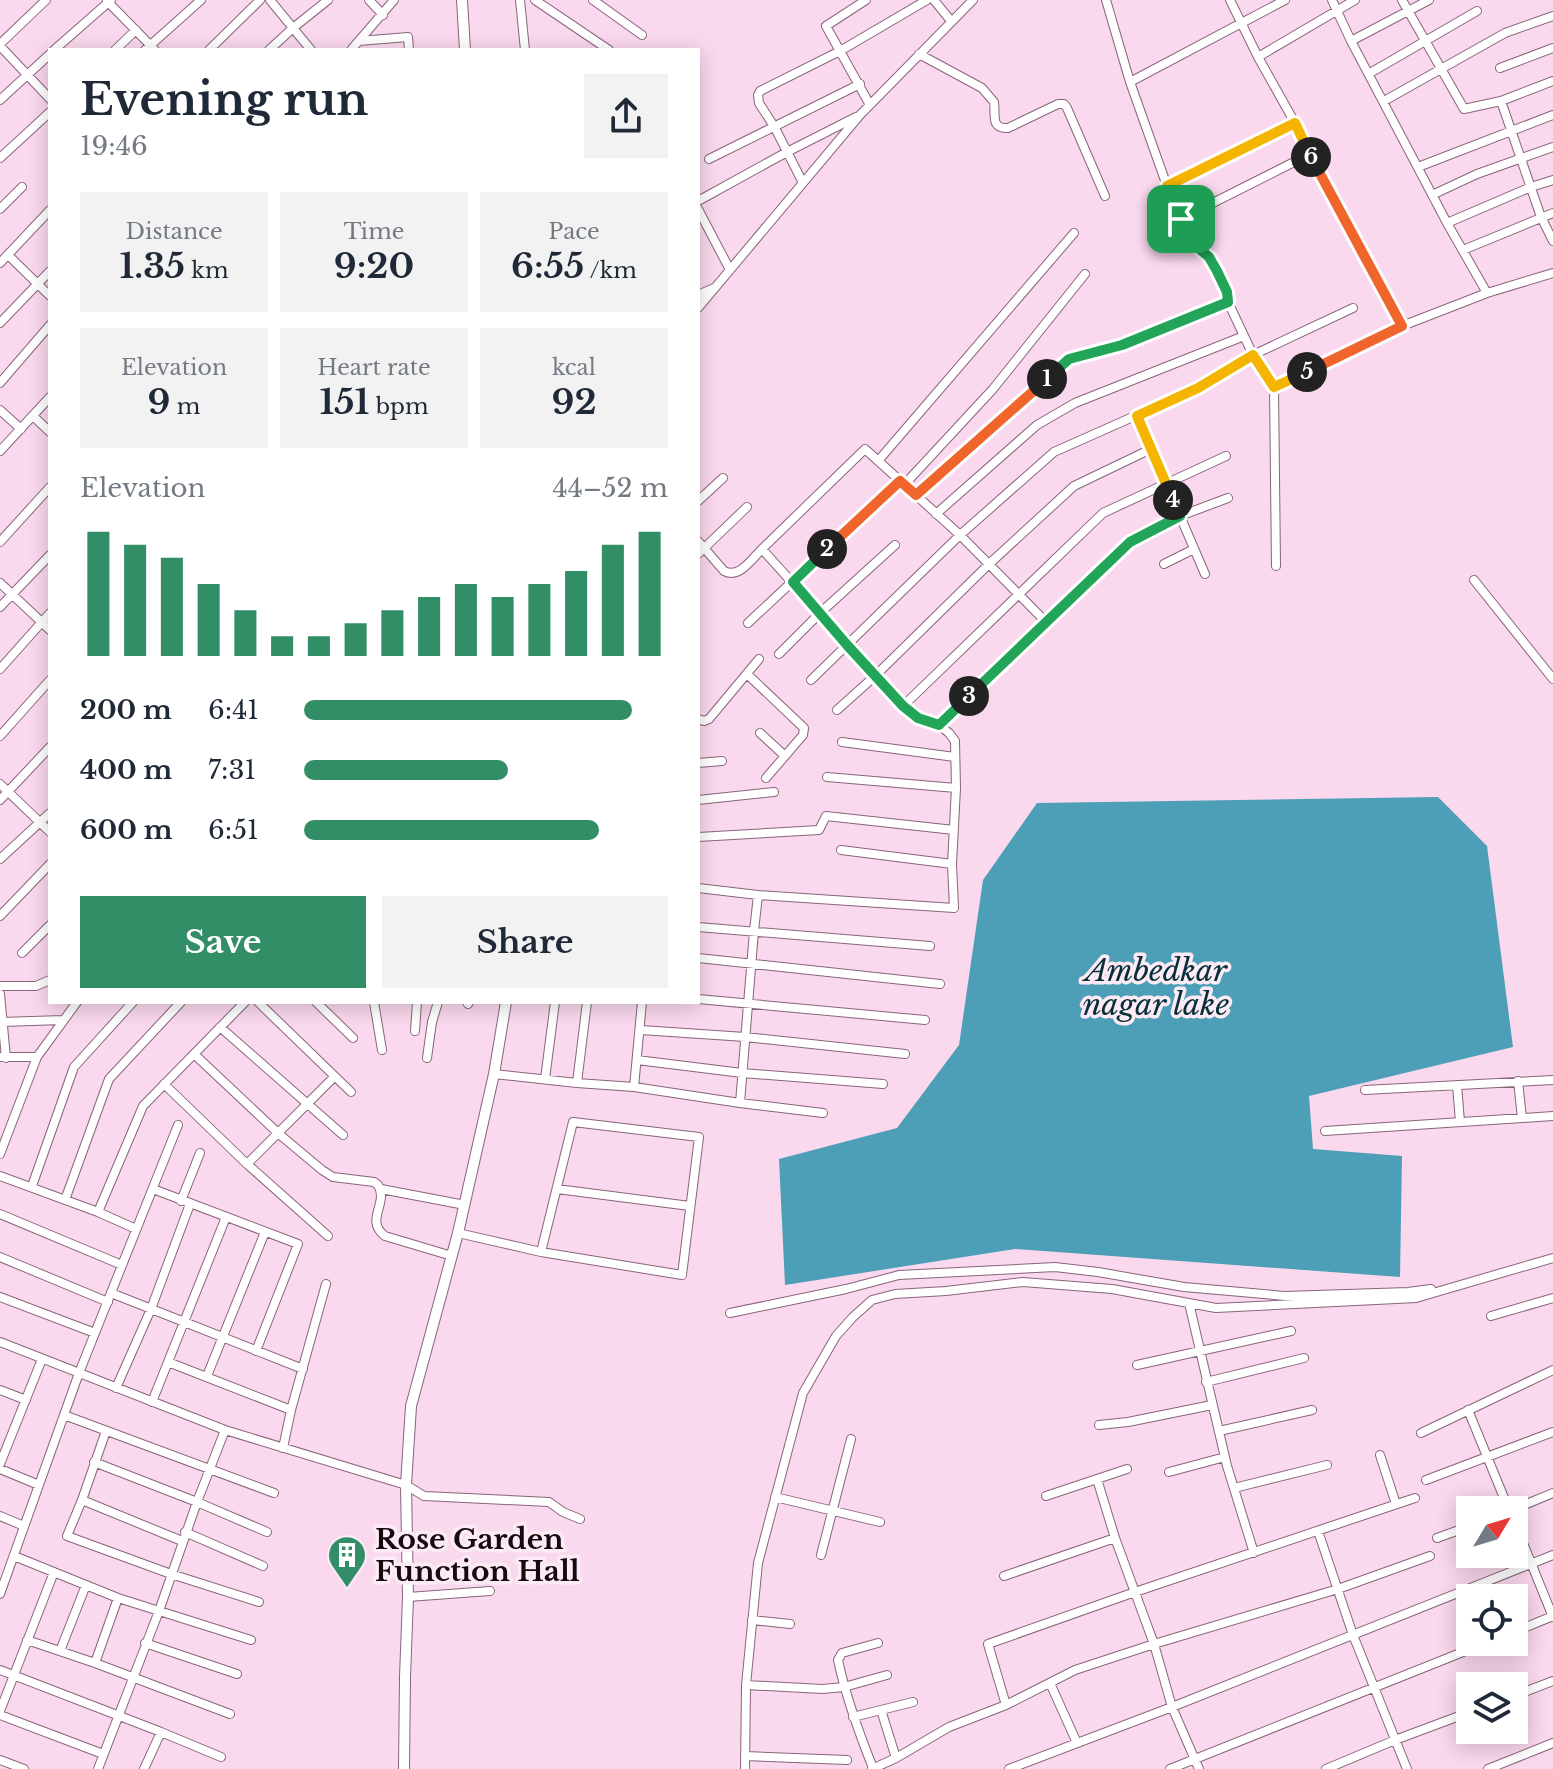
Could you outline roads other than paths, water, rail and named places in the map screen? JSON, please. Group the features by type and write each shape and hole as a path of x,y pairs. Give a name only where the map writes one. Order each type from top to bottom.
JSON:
{"street":[{"path":"46,0 0,45 48,97"},
{"path":"56,48 109,1 150,48 201,0"},
{"path":"211,48 260,0"},
{"path":"270,0 309,48"},
{"path":"271,48 328,0"},
{"path":"369,0 383,15"},
{"path":"353,48 394,0"},
{"path":"462,0 465,48"},
{"path":"520,0 525,48"},
{"path":"535,0 547,3 606,48"},
{"path":"593,0 642,35"},
{"path":"866,0 826,26 870,105"},
{"path":"803,183 758,99 760,91 840,51 927,0"},
{"path":"934,0 951,21"},
{"path":"700,306 860,115 973,0"},
{"path":"1106,0 1130,82 1190,241 1209,257 1253,355 1274,387 1276,566"},
{"path":"1230,0 1402,326"},
{"path":"1130,82 1285,0"},
{"path":"1332,0 1432,195 1487,293"},
{"path":"1258,57 1355,0"},
{"path":"1402,0 1464,109 1501,101 1553,81"},
{"path":"1351,41 1429,0"},
{"path":"1370,73 1477,11"},
{"path":"1384,101 1505,33 1553,16"},
{"path":"117,48 136,30"},
{"path":"359,41 408,37 409,48"},
{"path":"1500,68 1553,48"},
{"path":"919,54 982,88 994,102 994,120 1002,129 1064,104 1105,196"},
{"path":"0,100 48,56"},
{"path":"709,159 860,84"},
{"path":"1501,101 1541,217 1553,241"},
{"path":"0,158 48,114"},
{"path":"700,200 860,115"},
{"path":"1418,167 1553,115"},
{"path":"1167,186 1295,123"},
{"path":"1432,195 1477,174 1553,147"},
{"path":"1181,219 1310,154"},
{"path":"1447,223 1553,180"},
{"path":"0,209 22,187"},
{"path":"0,263 48,212"},
{"path":"700,213 730,270"},
{"path":"1463,250 1553,213"},
{"path":"878,461 1074,233"},
{"path":"8,255 48,294"},
{"path":"0,323 48,273"},
{"path":"1274,387 1402,326 1487,293 1553,273"},
{"path":"748,623 902,483 993,389 1085,274"},
{"path":"700,294 715,288"},
{"path":"916,495 1069,359 1122,345 1228,302"},
{"path":"811,680 960,535 1054,452 1198,388 1253,355 1353,308"},
{"path":"0,383 48,327"},
{"path":"936,514 1037,425 1075,403 1244,336"},
{"path":"0,451 48,399"},
{"path":"0,410 21,429"},
{"path":"33,416 48,430"},
{"path":"1137,416 1205,574"},
{"path":"747,507 700,548 729,574 740,570 865,449 960,535 1047,623"},
{"path":"837,710 1074,486 1151,449"},
{"path":"903,706 1103,513 1226,456"},
{"path":"700,499 723,478"},
{"path":"0,542 48,489"},
{"path":"939,725 1130,542 1180,516 1228,498"},
{"path":"779,654 895,545"},
{"path":"700,888 954,908 955,741 939,725 918,718 903,706 762,549"},
{"path":"1164,564 1194,549"},
{"path":"0,607 48,557"},
{"path":"1474,580 1553,679"},
{"path":"0,583 48,628"},
{"path":"0,669 48,615"},
{"path":"700,720 709,719 759,659"},
{"path":"747,674 804,728 803,735 766,778"},
{"path":"0,736 48,682"},
{"path":"760,733 785,756"},
{"path":"842,742 955,757"},
{"path":"0,800 48,749"},
{"path":"700,763 722,761"},
{"path":"827,777 956,788"},
{"path":"0,784 48,830"},
{"path":"700,800 774,792"},
{"path":"0,859 48,815"},
{"path":"700,837 819,830 826,816 954,830"},
{"path":"841,850 952,864"},
{"path":"0,916 48,866"},
{"path":"740,1103 758,895"},
{"path":"22,953 48,927"},
{"path":"700,927 930,946"},
{"path":"700,958 940,984"},
{"path":"0,986 36,986 48,981"},
{"path":"0,994 3,1058 37,1057"},
{"path":"700,999 925,1020"},
{"path":"0,1154 37,1057 75,1004"},
{"path":"32,1186 74,1067 131,1004"},
{"path":"65,1200 109,1079 179,1004"},
{"path":"98,1212 143,1106 243,1004"},
{"path":"260,1004 351,1092"},
{"path":"318,1004 353,1038"},
{"path":"374,1004 382,1050"},
{"path":"415,1031 417,1004"},
{"path":"427,1058 437,1004"},
{"path":"404,1769 408,1597 406,1485 411,1406 465,1205 494,1074 503,1004"},
{"path":"545,1079 555,1004"},
{"path":"577,1083 587,1004"},
{"path":"634,1087 642,1004"},
{"path":"1,1022 63,1020"},
{"path":"220,1027 343,1135"},
{"path":"641,1030 745,1037 905,1054"},
{"path":"194,1054 322,1170 333,1177 378,1185 382,1195 376,1219 379,1231 385,1236 452,1256"},
{"path":"637,1060 742,1073 883,1084"},
{"path":"494,1074 634,1087 823,1113"},
{"path":"247,1164 334,1077"},
{"path":"1365,1090 1553,1080"},
{"path":"1518,1081 1522,1118"},
{"path":"164,1084 328,1236"},
{"path":"1457,1085 1460,1122"},
{"path":"1325,1131 1553,1116"},
{"path":"458,1233 541,1252 682,1275 699,1137 573,1122 541,1252"},
{"path":"0,1594 79,1373 178,1125"},
{"path":"116,1388 151,1309 200,1153"},
{"path":"0,1176 136,1229"},
{"path":"153,1189 298,1244 256,1351"},
{"path":"381,1189 465,1205"},
{"path":"557,1189 690,1206"},
{"path":"0,1214 122,1265"},
{"path":"152,1402 226,1217"},
{"path":"207,1376 265,1232"},
{"path":"0,1257 109,1298 151,1309 303,1369"},
{"path":"745,1769 746,1685 758,1563 803,1393 836,1336 872,1300 895,1294 1023,1282 1112,1289 1216,1308 1416,1298 1553,1258"},
{"path":"730,1313 899,1275 1055,1267 1184,1287 1285,1296 1408,1292 1456,1286"},
{"path":"283,1448 326,1284"},
{"path":"0,1297 95,1333"},
{"path":"1491,1316 1553,1298"},
{"path":"1189,1303 1225,1457 1254,1553"},
{"path":"1137,1365 1291,1331"},
{"path":"0,1342 225,1430 406,1485 424,1496 549,1502 580,1519"},
{"path":"1206,1382 1304,1358"},
{"path":"39,1485 0,1466 42,1359"},
{"path":"168,1362 291,1410"},
{"path":"1421,1433 1553,1370"},
{"path":"0,1390 26,1400"},
{"path":"1099,1425 1212,1405"},
{"path":"1219,1431 1312,1410"},
{"path":"1468,1410 1505,1496"},
{"path":"64,1415 274,1493"},
{"path":"98,1769 225,1430"},
{"path":"0,1431 12,1435"},
{"path":"106,1431 67,1536 259,1602"},
{"path":"1426,1480 1553,1432"},
{"path":"821,1555 851,1439"},
{"path":"1380,1455 1396,1504"},
{"path":"1169,1472 1225,1457"},
{"path":"94,1462 267,1532"},
{"path":"1234,1488 1327,1465"},
{"path":"1046,1496 1127,1469"},
{"path":"1097,1479 1154,1644 1172,1707 1197,1764"},
{"path":"1528,1503 1553,1493"},
{"path":"775,1497 880,1522"},
{"path":"1006,1705 988,1644 1415,1498"},
{"path":"82,1500 263,1566"},
{"path":"0,1516 24,1526"},
{"path":"1318,1531 1353,1635 1407,1769"},
{"path":"1437,1538 1456,1531"},
{"path":"1004,1576 1115,1538"},
{"path":"1528,1554 1553,1617 1528,1627"},
{"path":"1010,1769 1553,1555"},
{"path":"14,1556 118,1598 251,1640"},
{"path":"878,1643 842,1653 839,1657 853,1717 873,1769 949,1727 1006,1705 1075,1670 1338,1589 1430,1556"},
{"path":"54,1572 0,1713 103,1754"},
{"path":"60,1651 86,1585"},
{"path":"408,1597 490,1591"},
{"path":"95,1663 118,1598"},
{"path":"752,1620 790,1624"},
{"path":"27,1640 230,1714"},
{"path":"145,1643 237,1674"},
{"path":"1170,1769 1197,1764 1456,1655"},
{"path":"0,1670 221,1757"},
{"path":"746,1685 822,1689 844,1687 887,1675"},
{"path":"1528,1691 1553,1681"},
{"path":"1050,1683 1077,1743"},
{"path":"853,1717 913,1702"},
{"path":"881,1710 896,1758"},
{"path":"1326,1769 1456,1717"},
{"path":"144,1769 161,1732"},
{"path":"1488,1769 1553,1743"},
{"path":"746,1756 847,1760"},
{"path":"0,1760 24,1769"}],"water":[{"name":"Ambedkar nagar lake","path":"1438,797 1487,846 1513,1047 1309,1096 1313,1149 1402,1156 1400,1277 1015,1249 785,1285 779,1159 897,1128 959,1045 983,880 1037,803"}],"place":[{"name":"Rose Garden Function Hall","path":"347,1589"}]}
